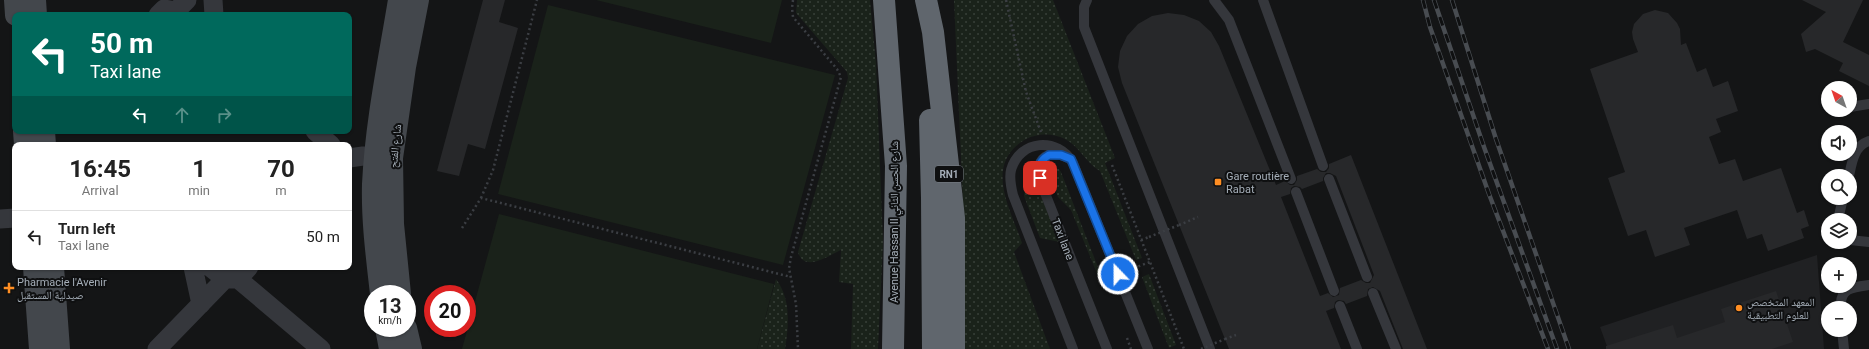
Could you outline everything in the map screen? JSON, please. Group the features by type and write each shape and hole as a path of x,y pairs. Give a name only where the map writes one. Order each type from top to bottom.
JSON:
{"highway":[{"name":"Avenue Hassan II شارع الحسن الثاني","path":"884,0 896,166 893,349"},
{"name":"RN1","path":"922,0 922,38 930,135 933,349"},
{"name":"RN1","path":"926,0 933,32 954,218 954,349"}],"street":[{"path":"15,0 16,12"},
{"path":"35,0 36,12"},
{"path":"213,0 214,12"},
{"name":"شارع الفتح","path":"399,0 403,28"},
{"name":"شارع الفتح","path":"399,285 384,157 381,107 403,28 418,0"},
{"path":"318,134 328,142"},
{"path":"352,158 363,156 384,157"},
{"name":"شارع الفتح","path":"380,285 376,248 373,185 384,157"},
{"path":"0,219 12,218"},
{"path":"34,270 40,349"},
{"path":"53,270 59,349"},
{"path":"194,270 201,304"},
{"path":"220,270 237,275 321,349"},
{"path":"157,349 201,304 237,275"},
{"path":"388,337 390,349"},
{"path":"408,337 411,349"}],"lane":[{"path":"1214,0 1229,20 1291,179"},
{"path":"1263,0 1323,166"},
{"path":"1085,2 1084,27 1088,39 1210,349"},
{"path":"1857,107 1869,104"},
{"path":"1851,169 1856,152 1862,145 1869,141"},
{"path":"1072,349 1020,217 1010,181 1012,170 1017,159 1024,151 1034,146 1046,144 1057,147 1071,159 1148,349"},
{"name":"Taxi lane","path":"1071,159 1061,155 1049,155 1040,163 1039,174 1106,349"},
{"path":"1328,179 1367,277"},
{"path":"1296,192 1334,291"},
{"path":"1857,241 1869,242"},
{"path":"1840,301 1846,290 1852,287 1869,285"},
{"path":"1373,293 1396,349"},
{"path":"1340,306 1357,349"},
{"path":"1843,337 1844,349"}],"path":[{"path":"462,228 481,198 493,170 537,0"},
{"path":"793,0 793,17 837,69 841,77 791,257 791,277 796,304 798,349"},
{"path":"1006,0 1026,92 1046,144"},
{"path":"1112,165 1184,349"},
{"path":"481,198 791,277"},
{"path":"1141,240 1198,217"},
{"path":"1201,349 1236,335"}],"shaded area":[{"path":"596,0 782,0 771,43"},
{"path":"797,0 870,0 876,64 883,242 878,349 851,349 853,284 839,282 841,250 823,259 811,262 805,261 801,258 798,252 848,78 847,72 796,13"},
{"path":"954,0 1053,0 1115,158 1105,163 1142,258 1136,260 1100,171 1095,168 1070,142 1060,137 1046,134 1031,137 1013,149 1006,161 1003,174 1003,187 1022,243 1014,252 1050,349 963,349 963,204"},
{"path":"548,5 835,75 783,265 498,194"},
{"path":"1054,168 1059,169 1061,172 1101,275 1098,276 1071,210 1058,197 1050,177 1050,171"},
{"path":"1029,186 1039,191 1060,242 1040,238 1024,196 1024,190"},
{"path":"499,214 774,284 757,349 462,349 465,337 476,337 476,298"},
{"name":"المعهد المتخصص للعلوم التطبيقية","path":"1817,255 1821,309 1821,337 1823,337 1824,349 1608,349 1600,327"},
{"path":"1149,274 1176,345 1169,348 1142,277"},
{"path":"776,279 784,295 788,312 785,349 757,349"}],"building":[{"path":"483,0 505,0 499,22 518,28 485,149 468,144 459,176 437,171"},
{"path":"1802,0 1863,0 1843,42 1869,55 1869,86 1839,71 1843,63 1815,49 1806,52 1801,34 1826,12"},
{"path":"1655,10 1668,13 1677,23 1680,29 1681,45 1686,43 1697,72 1706,68 1713,87 1728,81 1738,111 1716,119 1721,132 1709,137 1719,164 1735,159 1743,181 1781,168 1797,213 1804,210 1809,226 1801,229 1804,238 1768,251 1762,234 1747,239 1737,210 1684,228 1690,245 1655,257 1646,230 1628,236 1608,178 1625,172 1590,69 1638,52 1632,32 1634,24 1643,14"},
{"name":"Gare routière Rabat","path":"1168,13 1184,15 1199,21 1211,32 1219,46 1276,185 1285,181 1290,185 1294,185 1297,180 1297,176 1317,169 1321,172 1326,172 1329,168 1329,164 1351,155 1427,349 1403,349 1380,291 1373,287 1368,289 1367,296 1346,304 1344,301 1338,300 1335,302 1334,308 1326,311 1341,349 1229,349 1122,83 1118,67 1120,51 1127,36 1138,24 1152,16","holes":["1326,173 1336,176 1374,275 1370,283 1366,283 1361,280 1340,288 1339,295 1333,297 1328,293 1320,296 1281,197 1290,194 1291,188 1294,186 1302,189 1323,181"]},
{"path":"1776,291 1793,342 1772,349 1606,349 1606,346 1673,325 1677,338 1725,322 1721,309"}],"railway":[{"path":"1423,0 1430,27 1489,194 1548,349"},
{"path":"1434,0 1484,147 1557,349"},
{"path":"1452,0 1496,139 1569,349"}],"place":[{"name":"Gare routière Rabat","path":"1218,182"},
{"name":"Pharmacie l'Avenir صيدلية المستقبل","path":"9,288"},
{"name":"المعهد المتخصص للعلوم التطبيقية","path":"1739,308"}],"route":[{"path":"1040,178 1038,169 1044,158 1054,154 1071,159 1118,274"}]}
